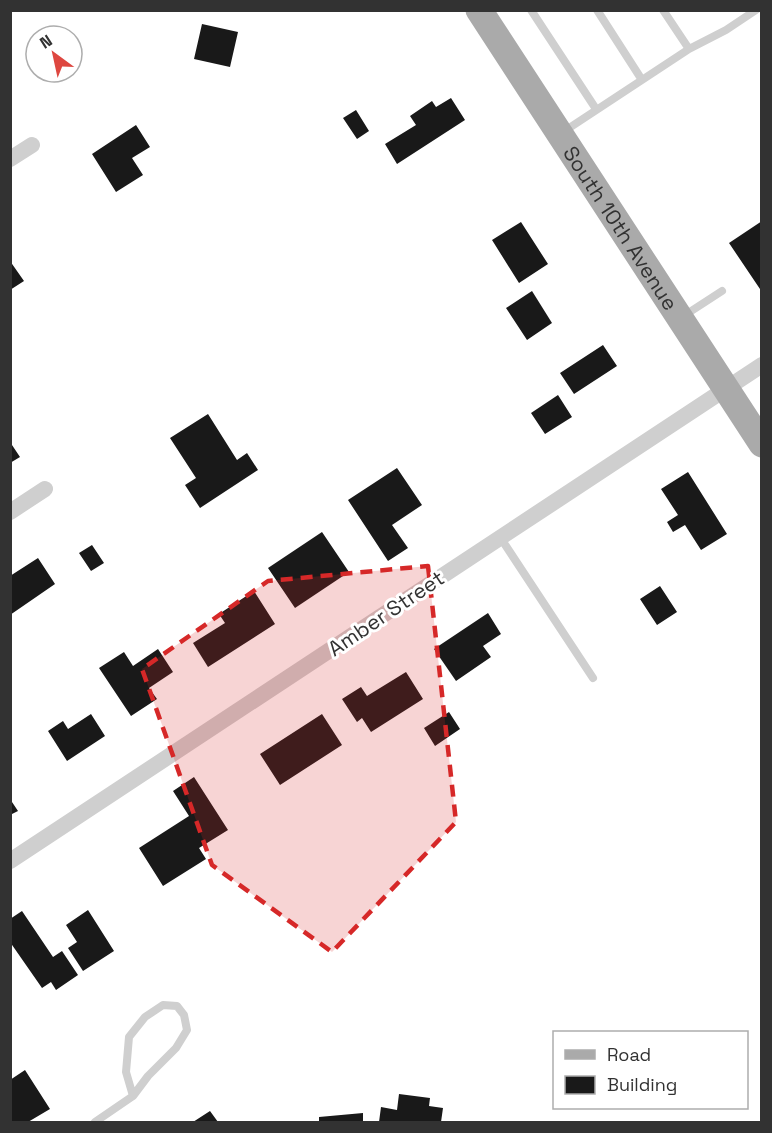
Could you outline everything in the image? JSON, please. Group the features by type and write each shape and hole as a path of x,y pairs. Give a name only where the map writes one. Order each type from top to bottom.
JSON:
{"main road":[{"name":"South 10th Avenue","path":"479,10 762,444"}],"street":[{"path":"10,159 32,145"},
{"name":"Amber Street","path":"10,861 762,365"},
{"path":"10,512 45,489"}],"lane":[{"path":"531,10 596,110"},
{"path":"597,10 642,80"},
{"path":"663,10 688,49"},
{"path":"560,134 688,49 726,30 756,10"},
{"path":"680,319 722,291"},
{"path":"500,537 593,678"},
{"path":"95,1122 133,1096 148,1076 176,1048 187,1030 184,1015 177,1006 163,1005 145,1017 129,1037 126,1072 133,1096"}],"highlighted area":[{"path":"428,566 456,822 332,952 212,865 142,669 268,581"}],"building":[{"path":"202,24 238,32 230,67 194,59"},
{"path":"451,98 465,120 397,164 385,144 416,125 410,116 432,101 436,107"},
{"path":"356,110 369,131 357,139 343,118"},
{"path":"136,125 150,147 132,158 143,175 116,192 92,154"},
{"path":"762,221 762,292 729,243"},
{"path":"521,222 548,264 519,283 492,240"},
{"path":"10,261 24,281 10,290"},
{"path":"532,291 552,323 527,340 506,308"},
{"path":"603,345 617,366 574,394 560,373"},
{"path":"558,395 572,417 545,434 531,413"},
{"path":"208,414 237,460 247,453 258,470 200,508 185,485 196,478 170,438"},
{"path":"10,442 20,457 10,463"},
{"path":"397,468 422,505 392,525 408,548 388,561 348,500"},
{"path":"688,472 727,534 701,550 685,525 673,532 667,522 678,515 661,489"},
{"path":"322,532 349,572 295,608 268,568"},
{"path":"92,545 104,563 91,571 79,553"},
{"path":"38,558 55,584 10,615 10,576"},
{"path":"660,586 677,612 657,625 640,599"},
{"path":"254,591 275,624 208,667 193,643 225,623 219,614"},
{"path":"488,613 501,634 483,646 491,657 456,681 434,649"},
{"path":"158,649 173,672 149,688 157,699 131,716 99,668 124,652 133,666"},
{"path":"406,672 423,699 371,732 362,718 357,722 342,699 361,687 367,696"},
{"path":"449,712 460,729 435,746 424,728"},
{"path":"91,714 105,736 67,761 48,731 63,721 68,729"},
{"path":"322,714 342,745 280,785 260,754"},
{"path":"194,777 228,830 199,848 206,859 163,886 139,848 189,816 173,791"},
{"path":"10,799 18,811 10,815"},
{"path":"88,910 114,951 83,971 68,948 77,942 66,925"},
{"path":"22,911 53,957 62,951 78,975 56,990 51,982 42,988 10,942 10,919"},
{"path":"25,1070 50,1109 28,1122 10,1122 10,1080"},
{"path":"399,1094 430,1098 429,1106 443,1108 441,1122 379,1122 381,1107 397,1110"},
{"path":"210,1111 218,1122 193,1122"},
{"path":"363,1113 363,1122 319,1122 319,1117"}]}
